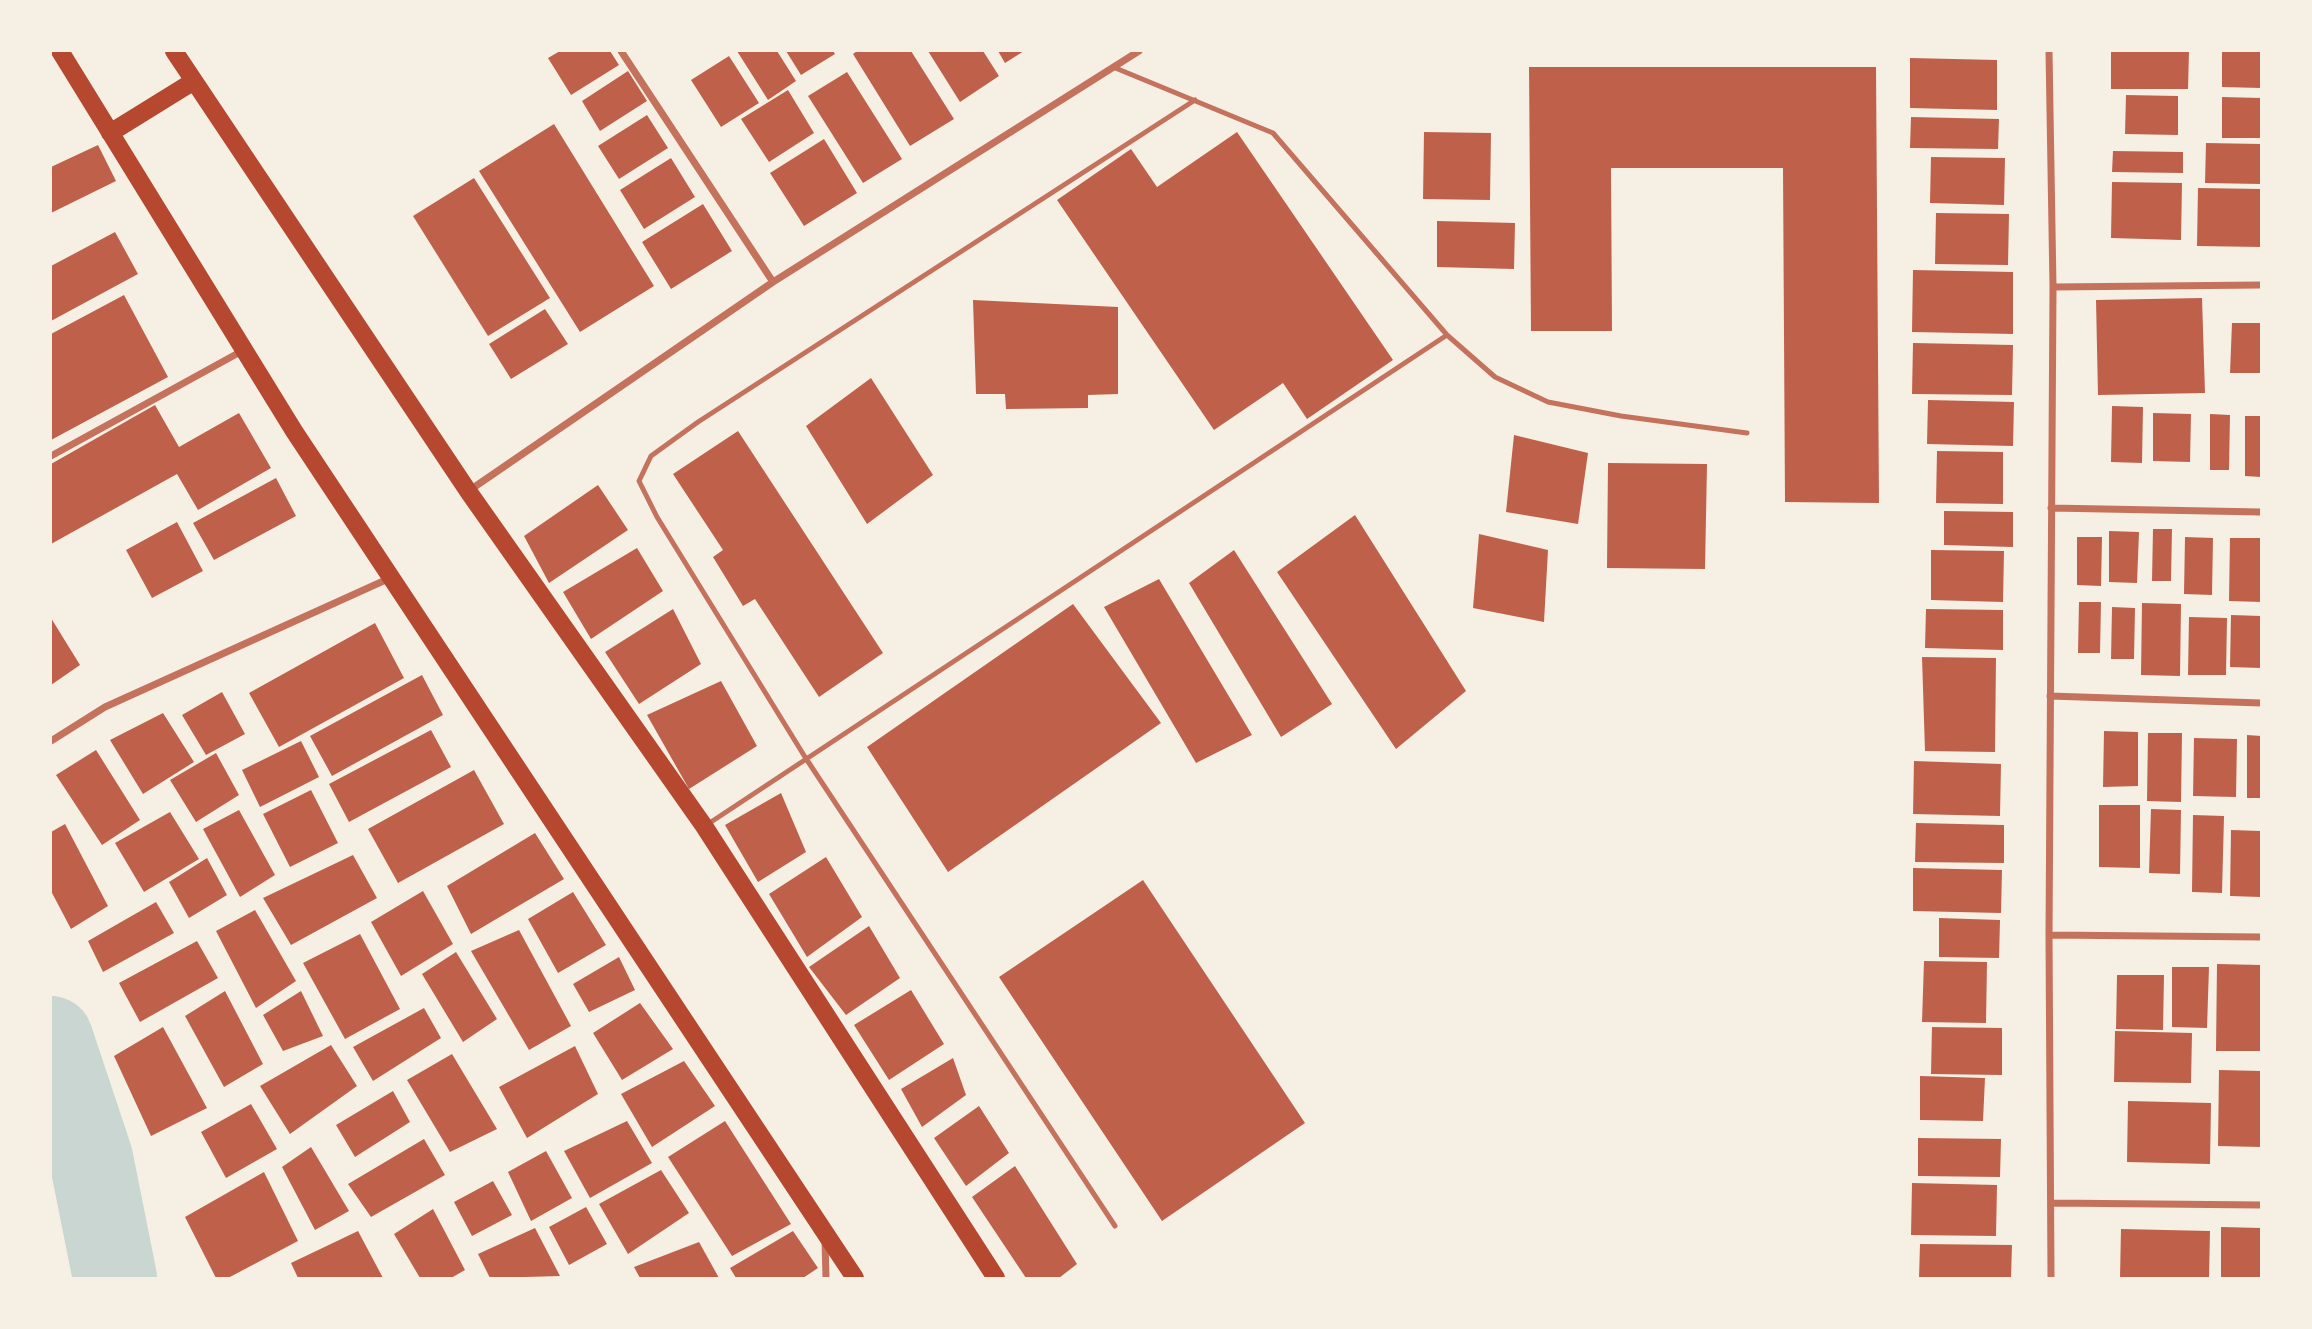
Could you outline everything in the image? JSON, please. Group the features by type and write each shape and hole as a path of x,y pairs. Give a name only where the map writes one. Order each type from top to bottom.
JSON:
{"main road":[{"path":"60,51 246,349 294,431 855,1278"},
{"path":"174,51 468,492 704,826 996,1278"},
{"path":"110,133 194,81"}],"street":[{"path":"621,51 773,282"},
{"path":"468,492 773,282 1075,88 1139,51"},
{"path":"2049,51 2053,287 2049,935 2051,1278"},
{"path":"2053,287 2261,285"},
{"path":"51,456 246,349"},
{"path":"2051,508 2261,512"},
{"path":"51,741 105,707 391,578"},
{"path":"2050,696 2261,703"},
{"path":"2049,935 2261,937"},
{"path":"2052,1203 2261,1205"},
{"path":"825,1232 826,1278"}],"lane":[{"path":"1114,67 1273,134 1447,335 1495,377 1548,402 1621,416 1746,433"},
{"path":"1115,1226 805,757 657,517 639,481 651,456 750,388 1195,100"},
{"path":"704,826 1447,335"}],"building":[{"path":"560,51 610,51 619,65 571,95 548,58"},
{"path":"737,51 777,51 796,81 768,100"},
{"path":"786,51 833,51 835,54 801,75"},
{"path":"857,51 911,51 954,119 910,146 853,54"},
{"path":"928,51 983,51 999,76 960,102"},
{"path":"998,51 1024,51 1005,63"},
{"path":"2111,51 2189,51 2188,89 2111,89"},
{"path":"2222,51 2261,51 2261,88 2222,87"},
{"path":"729,56 759,103 721,127 691,80"},
{"path":"1910,58 1997,60 1997,110 1910,108"},
{"path":"1529,67 1876,67 1879,503 1785,502 1783,168 1611,168 1612,331 1531,331"},
{"path":"628,71 647,101 600,131 582,101"},
{"path":"847,72 902,159 863,183 808,96"},
{"path":"788,90 814,133 769,162 741,119"},
{"path":"2126,95 2178,96 2178,135 2125,134"},
{"path":"2222,97 2261,98 2261,138 2222,138"},
{"path":"647,115 668,148 619,179 598,146"},
{"path":"1911,117 1999,119 1998,149 1910,148"},
{"path":"554,124 654,286 580,332 479,171"},
{"path":"1237,132 1393,360 1307,419 1283,383 1214,430 1057,200 1131,149 1157,187"},
{"path":"1424,132 1491,133 1490,200 1423,199"},
{"path":"824,139 857,193 804,226 770,173"},
{"path":"2206,143 2261,144 2261,184 2205,183"},
{"path":"98,145 116,181 51,213 51,167"},
{"path":"2113,151 2183,152 2183,173 2112,172"},
{"path":"1931,157 2005,158 2004,205 1930,203"},
{"path":"671,158 695,197 644,229 620,190"},
{"path":"474,178 550,298 488,336 413,216"},
{"path":"2112,182 2182,183 2181,240 2111,238"},
{"path":"2198,188 2261,189 2261,247 2197,246"},
{"path":"703,204 732,251 671,289 642,242"},
{"path":"1936,213 2009,214 2008,265 1935,264"},
{"path":"1437,221 1515,223 1514,269 1437,267"},
{"path":"115,232 138,274 51,321 51,266"},
{"path":"1913,270 2013,272 2013,334 1912,332"},
{"path":"124,295 168,377 51,440 51,334"},
{"path":"2202,298 2205,393 2098,395 2096,300"},
{"path":"973,300 1118,307 1118,394 1088,395 1088,408 1006,409 1005,394 976,394"},
{"path":"545,309 568,344 511,379 489,344"},
{"path":"2232,323 2261,323 2261,373 2230,373"},
{"path":"1913,343 2013,345 2012,395 1912,394"},
{"path":"871,378 933,475 867,524 806,426"},
{"path":"1928,400 2014,402 2013,446 1927,444"},
{"path":"155,405 179,447 239,413 271,468 198,510 177,474 51,544 51,464"},
{"path":"2112,406 2143,407 2142,463 2111,462"},
{"path":"2153,413 2191,414 2190,462 2153,461"},
{"path":"2210,414 2230,415 2229,470 2210,470"},
{"path":"2245,416 2261,416 2261,477 2245,476"},
{"path":"738,431 883,653 819,697 755,599 743,606 713,557 723,550 673,474"},
{"path":"1514,435 1588,453 1578,524 1506,512"},
{"path":"1937,451 2003,452 2003,504 1936,503"},
{"path":"1608,463 1707,464 1705,569 1607,568"},
{"path":"276,478 296,516 214,560 193,523"},
{"path":"598,485 628,530 549,583 524,536"},
{"path":"1944,511 2013,512 2013,547 1944,545"},
{"path":"1355,515 1466,691 1396,749 1277,572"},
{"path":"177,522 203,571 152,598 126,550"},
{"path":"2153,529 2172,529 2171,581 2152,581"},
{"path":"2109,531 2139,532 2137,583 2109,582"},
{"path":"1479,534 1548,550 1544,622 1473,608"},
{"path":"2077,537 2102,537 2101,586 2077,585"},
{"path":"2185,537 2213,538 2212,595 2184,594"},
{"path":"2230,538 2261,538 2261,602 2229,601"},
{"path":"637,548 663,591 591,639 563,592"},
{"path":"1234,550 1332,704 1281,737 1189,583"},
{"path":"1931,550 2004,551 2003,602 1931,600"},
{"path":"1159,579 1252,735 1196,763 1104,607"},
{"path":"2079,602 2101,602 2100,653 2078,653"},
{"path":"2142,603 2181,604 2180,676 2141,675"},
{"path":"1073,604 1161,723 948,872 867,747"},
{"path":"2112,607 2135,608 2134,659 2111,659"},
{"path":"673,609 701,664 639,704 605,652"},
{"path":"1926,609 2003,610 2003,650 1925,648"},
{"path":"2231,615 2261,616 2261,668 2230,667"},
{"path":"2189,617 2227,618 2226,675 2188,675"},
{"path":"51,618 80,665 51,685"},
{"path":"375,623 404,678 279,747 249,693"},
{"path":"1922,657 1996,658 1995,752 1925,751"},
{"path":"422,675 443,715 332,776 310,736"},
{"path":"721,681 757,746 689,789 647,715"},
{"path":"222,692 245,734 206,755 182,715"},
{"path":"163,713 194,762 143,794 110,740"},
{"path":"431,730 451,767 349,822 329,784"},
{"path":"2104,731 2138,732 2138,786 2103,787"},
{"path":"2148,733 2182,733 2181,802 2147,801"},
{"path":"2247,735 2261,736 2261,798 2247,798"},
{"path":"2194,738 2237,739 2236,797 2193,796"},
{"path":"301,741 319,777 260,807 242,770"},
{"path":"96,750 140,820 102,845 56,775"},
{"path":"216,753 239,795 196,822 170,780"},
{"path":"1914,761 2001,764 2000,816 1913,814"},
{"path":"474,770 504,824 398,883 368,829"},
{"path":"311,790 338,843 290,867 263,814"},
{"path":"781,793 806,852 758,882 725,825"},
{"path":"2099,805 2140,805 2140,868 2099,867"},
{"path":"2151,809 2181,810 2180,874 2149,873"},
{"path":"239,810 275,875 240,897 203,829"},
{"path":"170,812 199,859 144,892 115,843"},
{"path":"2193,815 2224,816 2222,893 2192,892"},
{"path":"1916,823 2004,825 2004,863 1915,862"},
{"path":"65,824 108,906 71,929 51,891 51,832"},
{"path":"2231,830 2261,831 2261,897 2230,896"},
{"path":"535,833 564,879 471,934 447,886"},
{"path":"353,855 377,898 291,945 263,898"},
{"path":"826,857 862,917 807,957 769,894"},
{"path":"207,858 227,895 189,918 169,882"},
{"path":"1913,868 2002,870 2001,913 1913,911"},
{"path":"1143,880 1305,1123 1162,1221 999,977"},
{"path":"423,891 453,944 401,976 371,922"},
{"path":"573,892 606,945 558,973 528,919"},
{"path":"156,902 174,933 103,972 88,941"},
{"path":"255,910 296,981 256,1008 216,931"},
{"path":"1939,918 2000,920 1999,958 1939,957"},
{"path":"869,926 900,978 846,1015 809,967"},
{"path":"519,930 571,1026 529,1050 471,951"},
{"path":"360,934 400,1009 345,1039 303,963"},
{"path":"197,941 218,978 140,1022 119,983"},
{"path":"456,952 497,1019 463,1042 422,974"},
{"path":"619,957 635,990 589,1012 573,984"},
{"path":"1924,961 1987,962 1986,1023 1922,1022"},
{"path":"2217,964 2261,965 2261,1051 2216,1051"},
{"path":"2172,967 2209,967 2207,1028 2172,1027"},
{"path":"2117,975 2164,975 2163,1030 2116,1029"},
{"path":"911,990 944,1044 889,1080 854,1025"},
{"path":"225,991 263,1064 224,1087 185,1016"},
{"path":"301,991 323,1036 283,1051 263,1015"},
{"path":"640,1003 673,1049 622,1080 593,1033"},
{"path":"424,1008 441,1038 373,1081 353,1047"},
{"path":"163,1027 207,1108 151,1136 114,1056"},
{"path":"1932,1027 2002,1028 2002,1075 1931,1074"},
{"path":"2115,1031 2192,1033 2191,1083 2114,1082"},
{"path":"331,1045 357,1086 290,1134 260,1086"},
{"path":"575,1046 598,1094 527,1138 499,1087"},
{"path":"452,1054 497,1129 450,1152 407,1080"},
{"path":"953,1058 966,1095 922,1127 901,1089"},
{"path":"684,1061 715,1106 652,1147 621,1094"},
{"path":"2219,1070 2261,1071 2261,1147 2218,1146"},
{"path":"1920,1076 1985,1078 1983,1121 1920,1120"},
{"path":"393,1091 410,1122 355,1157 336,1125"},
{"path":"2128,1101 2211,1103 2210,1164 2127,1162"},
{"path":"251,1104 277,1149 226,1178 201,1132"},
{"path":"979,1106 1009,1153 966,1186 934,1138"},
{"path":"627,1121 652,1163 590,1198 564,1151"},
{"path":"725,1121 791,1224 732,1256 668,1157"},
{"path":"1918,1138 2001,1139 2000,1177 1918,1176"},
{"path":"424,1139 445,1175 371,1217 348,1184"},
{"path":"311,1147 349,1211 315,1230 282,1167"},
{"path":"546,1151 572,1198 531,1221 508,1172"},
{"path":"1015,1166 1077,1264 1059,1278 1026,1278 972,1197"},
{"path":"661,1170 689,1213 628,1254 599,1204"},
{"path":"264,1172 298,1241 228,1278 216,1278 185,1217"},
{"path":"493,1181 512,1215 472,1236 454,1202"},
{"path":"1912,1183 1997,1185 1996,1236 1911,1235"},
{"path":"586,1207 607,1244 569,1265 549,1227"},
{"path":"433,1209 465,1270 451,1278 420,1278 394,1234"},
{"path":"2221,1227 2261,1228 2261,1278 2221,1278"},
{"path":"535,1228 560,1276 490,1278 478,1254"},
{"path":"2121,1229 2210,1231 2209,1278 2120,1278"},
{"path":"358,1231 383,1278 298,1278 291,1263"},
{"path":"793,1231 818,1268 803,1278 736,1278 730,1268"},
{"path":"699,1242 719,1278 640,1278 634,1267"},
{"path":"1920,1244 2012,1245 2011,1278 1919,1278"}],"waterway":[{"path":"51,1038 91,1158 115,1278"}]}
